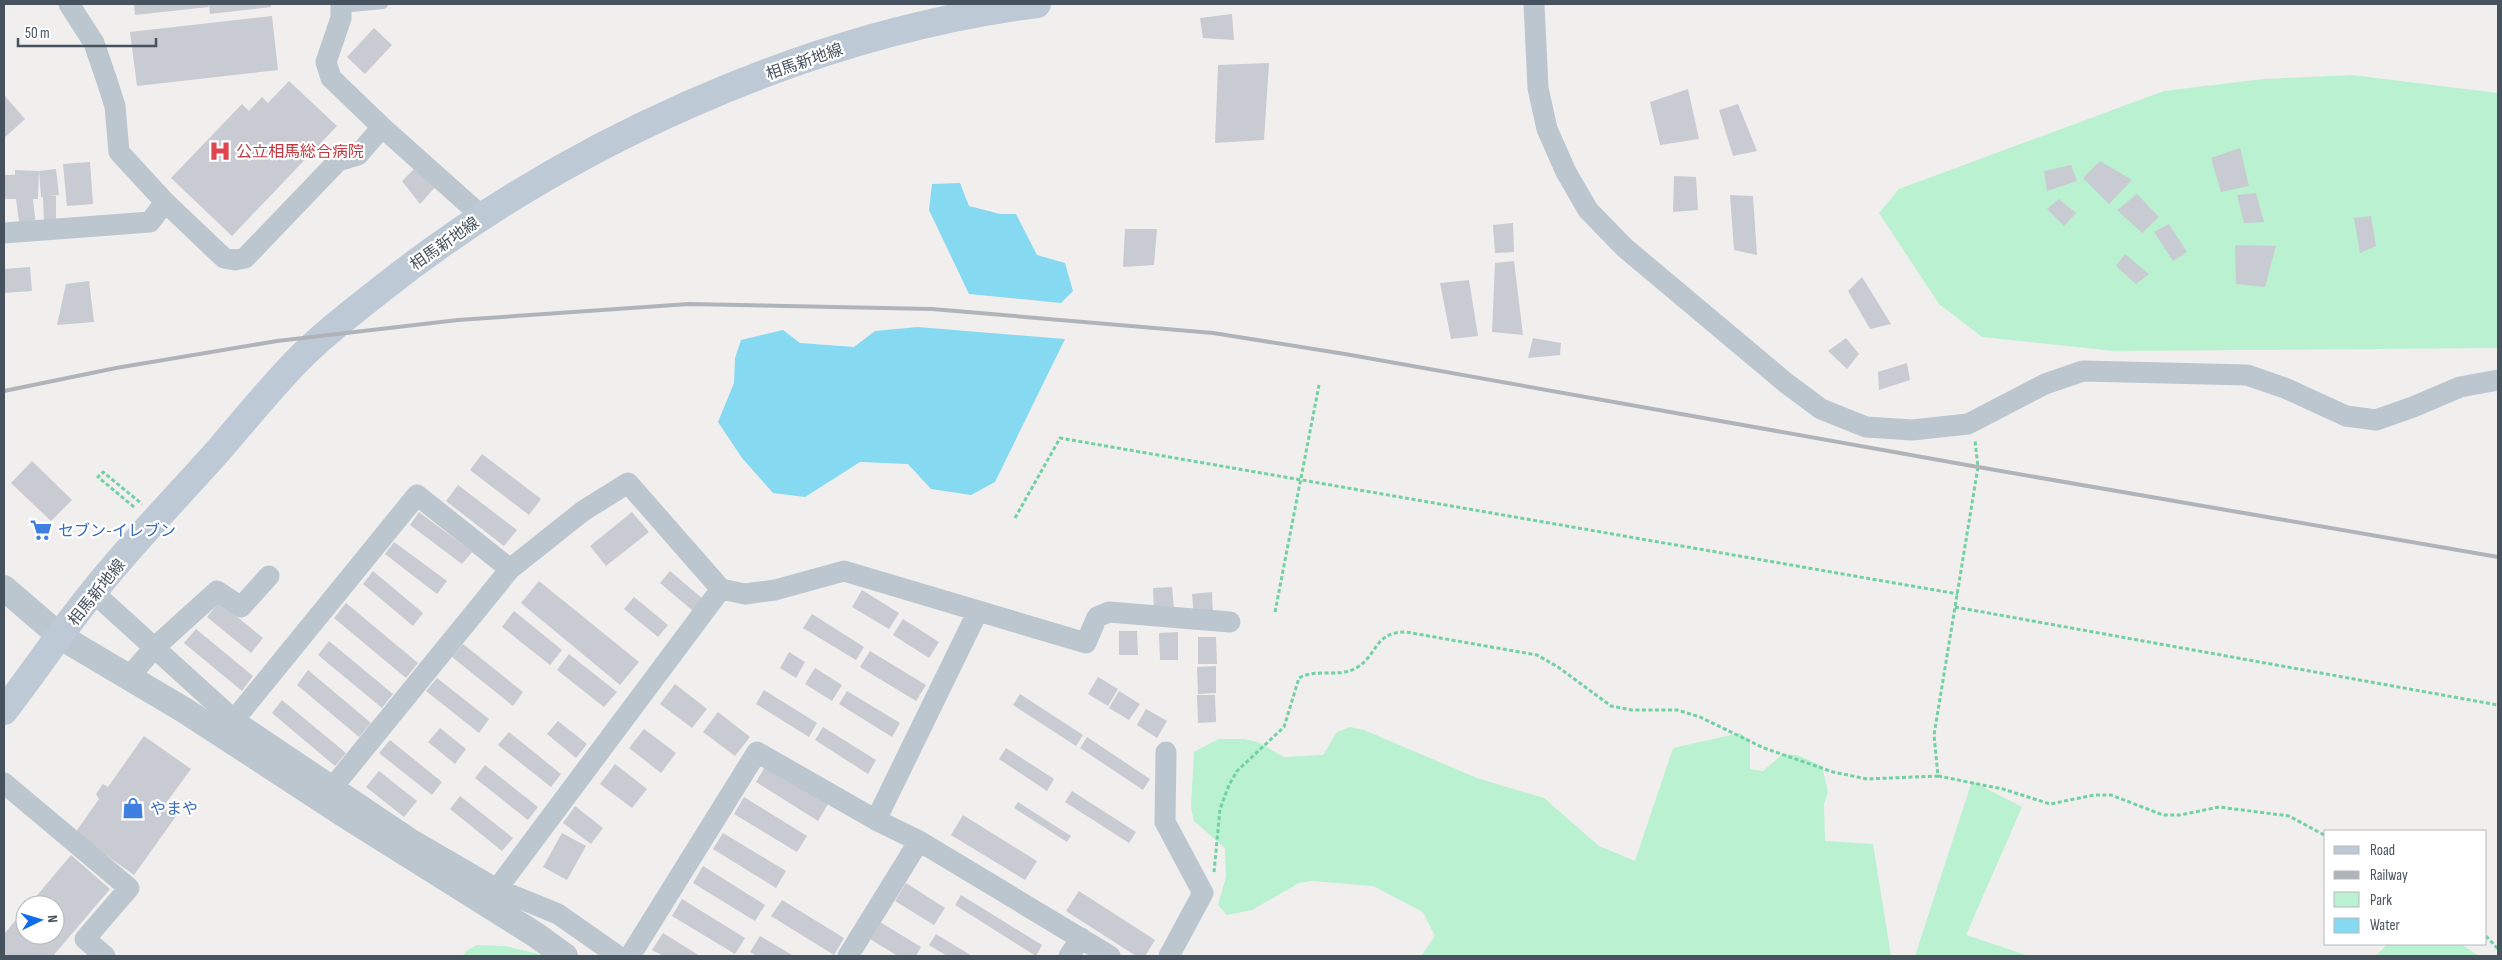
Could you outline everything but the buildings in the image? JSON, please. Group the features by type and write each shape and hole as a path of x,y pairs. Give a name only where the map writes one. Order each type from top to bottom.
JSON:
{"main road":[{"name":"相馬新地線","path":"4,711 93,592 295,362 354,311 428,252 484,215 562,169 647,124 752,79 867,39 941,20 1037,4"}],"street":[{"path":"69,4 94,43 107,81 115,106 119,152 165,202 224,258 235,260 245,258 338,161 358,155 382,127"},
{"path":"1534,4 1538,88 1547,130 1566,172 1588,210 1626,248 1786,383 1822,409 1866,427 1912,430 1968,424 2045,384 2083,371 2246,375 2285,388 2346,416 2376,420 2413,407 2460,386 2498,380"},
{"path":"341,6 341,18 326,62 331,78 382,127 476,211 484,215"},
{"path":"4,233 150,222 165,202"},
{"path":"332,788 510,569 583,511 628,483 721,589 745,594 775,590 844,572 1086,643 1097,618 1109,612 1230,622"},
{"path":"234,720 417,495 510,569"},
{"path":"128,678 154,648 217,591 241,606 269,576"},
{"path":"4,588 61,637 184,710 344,815 536,935 565,956"},
{"path":"497,889 721,589"},
{"path":"93,592 234,720 332,788 411,839 497,889 558,914 618,956"},
{"path":"876,820 978,611"},
{"path":"630,956 757,752 876,820 919,841 1110,956"},
{"path":"1166,752 1166,822 1203,893 1169,956"},
{"path":"4,783 129,888 85,940 105,956"},
{"path":"848,956 919,841"},
{"path":"1069,956 1081,938"}],"lane":[{"path":"341,6 384,4"}],"path":[{"path":"1275,612 1319,385"},
{"path":"1938,776 1934,734 1978,467 1977,446 1968,424"},
{"path":"1015,518 1060,438 1958,594"},
{"path":"134,507 98,477 103,472 138,500"},
{"path":"1956,608 2498,705"},
{"path":"1203,893 1214,873 1220,809 1229,785 1237,771 1284,728 1299,678 1308,673 1354,670 1363,664 1380,639 1395,632 1406,632 1538,655 1612,706 1632,710 1678,710 1700,717 1764,748 1833,772 1867,779 1938,776 2002,789 2050,804 2094,795 2111,795 2163,815 2180,815 2219,807 2289,816 2324,835"},
{"path":"2487,937 2498,949"}],"green space":[{"path":"2352,75 2498,93 2498,348 2114,351 1982,337 1939,304 1879,213 1899,189 2164,91 2263,79"},
{"path":"1350,727 1364,730 1477,778 1544,798 1599,846 1635,861 1673,748 1740,733 1750,741 1750,769 1763,771 1783,754 1797,755 1822,766 1828,792 1824,804 1825,841 1873,844 1891,956 1421,956 1435,936 1423,912 1373,886 1312,881 1299,883 1252,910 1227,915 1218,905 1226,877 1225,848 1194,821 1191,807 1194,752 1218,739 1244,739 1258,742 1284,757 1323,755 1337,732"},
{"path":"1972,781 2022,807 1966,935 2029,956 1915,956"},
{"path":"477,945 505,946 547,956 463,956 466,951"},
{"path":"2386,945 2462,945 2479,956 2376,956"}],"water":[{"path":"960,183 969,206 1000,214 1016,214 1037,255 1065,263 1073,291 1061,303 969,294 929,210 932,184"},
{"path":"918,327 1065,339 995,482 971,495 931,489 908,464 860,462 805,497 773,493 742,458 718,422 734,383 735,358 741,340 783,330 800,343 854,347 875,331"}],"railway":[{"path":"4,391 116,368 277,341 458,320 689,304 932,309 1213,333 1345,354 1978,467 2498,557"}],"place":[{"name":"公立相馬総合病院","path":"220,151"},
{"name":"セブン-イレブン","path":"41,530"},
{"name":"やまや","path":"133,808"}]}
